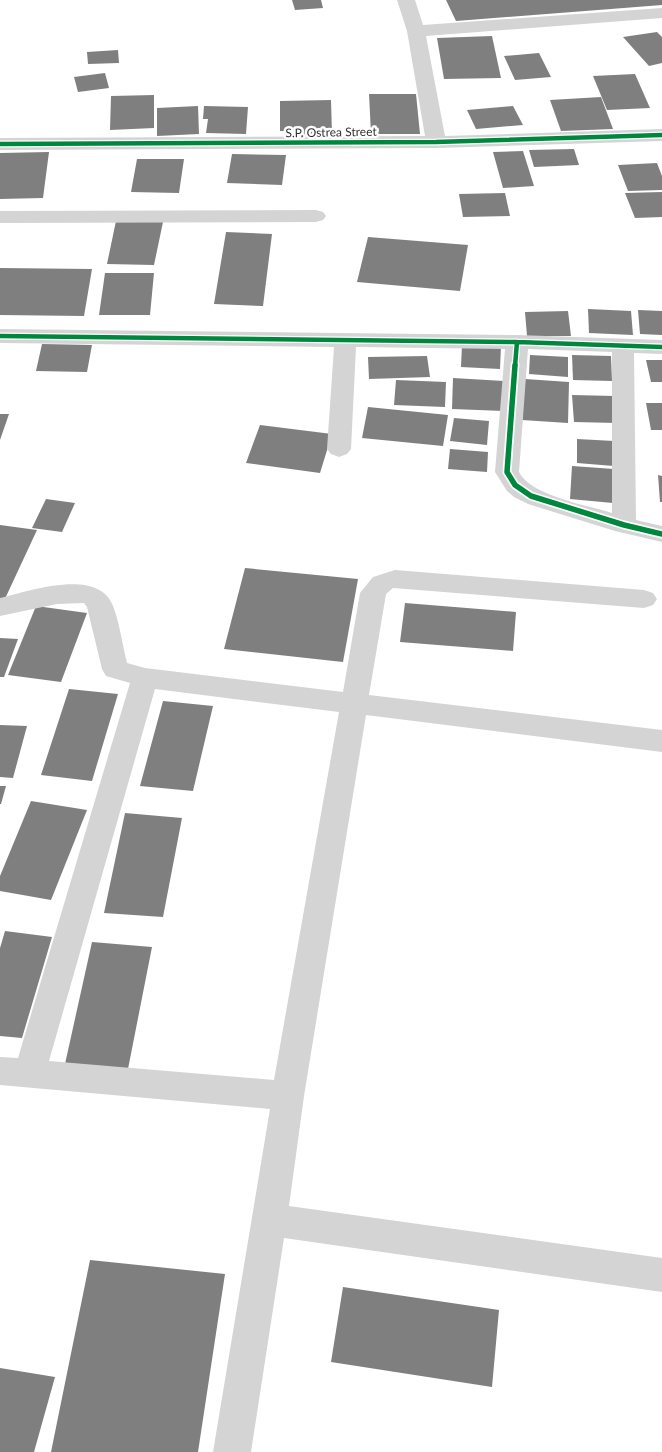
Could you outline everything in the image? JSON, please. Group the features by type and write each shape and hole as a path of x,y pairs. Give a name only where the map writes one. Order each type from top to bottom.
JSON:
{"street":[{"path":"406,0 416,31 436,142"},
{"path":"416,31 662,13"},
{"name":"S.P. Ostrea Street","path":"0,144 436,142 662,136"},
{"path":"0,217 316,216"},
{"path":"0,336 517,342 662,347"},
{"path":"339,449 345,341"},
{"path":"517,342 507,472 515,487 524,493 624,525 662,534"},
{"path":"623,346 624,525"},
{"path":"232,1452 288,1096 356,703 373,593 376,586 385,581 395,579 644,599"},
{"path":"0,607 70,594 84,593 95,597 100,606 115,669 145,678 662,741"},
{"path":"145,678 14,1073 288,1096"},
{"path":"270,1220 662,1275"}],"building":[{"path":"292,0 321,0 323,8 295,10"},
{"path":"446,0 662,0 662,5 456,21"},
{"path":"657,32 662,37 662,63 649,66 623,37"},
{"path":"492,36 501,78 444,79 437,38"},
{"path":"118,50 119,63 88,64 87,52"},
{"path":"539,53 551,77 515,80 504,56"},
{"path":"105,73 109,88 78,92 74,77"},
{"path":"635,74 650,108 607,110 593,76"},
{"path":"369,94 416,94 420,134 371,134"},
{"path":"154,95 154,128 110,130 111,96"},
{"path":"601,97 613,129 561,131 550,100"},
{"path":"331,100 332,135 296,136 296,131 280,131 280,101"},
{"path":"198,106 199,134 157,136 157,108"},
{"path":"204,106 248,107 246,134 206,133 208,119 203,119"},
{"path":"513,106 523,125 476,129 467,110"},
{"path":"574,149 579,165 534,167 529,150"},
{"path":"523,151 534,186 503,188 493,152"},
{"path":"49,152 43,198 0,199 0,153"},
{"path":"232,154 286,155 282,185 227,183"},
{"path":"137,159 184,159 179,193 131,192"},
{"path":"657,163 662,176 662,190 628,191 618,165"},
{"path":"662,192 662,217 635,218 625,193"},
{"path":"505,193 510,216 463,217 459,194"},
{"path":"116,221 163,222 154,265 107,264"},
{"path":"226,232 272,234 263,306 214,304"},
{"path":"368,237 468,245 460,291 357,282"},
{"path":"0,268 92,269 84,316 0,315"},
{"path":"105,273 154,273 150,315 99,315"},
{"path":"588,309 631,311 633,335 589,333"},
{"path":"638,310 662,311 662,335 640,334"},
{"path":"568,311 571,336 527,336 525,312"},
{"path":"42,344 92,345 87,372 36,371"},
{"path":"462,344 501,346 500,369 461,367"},
{"path":"530,355 568,357 568,377 529,374"},
{"path":"572,355 611,356 612,381 573,380"},
{"path":"427,356 430,377 369,379 368,357"},
{"path":"646,360 662,360 662,382 651,382"},
{"path":"453,378 504,381 504,411 452,409"},
{"path":"525,379 569,382 568,423 522,420"},
{"path":"396,380 446,382 445,407 394,405"},
{"path":"572,395 615,396 617,423 574,422"},
{"path":"646,403 662,403 662,430 651,430"},
{"path":"368,407 448,415 443,446 362,438"},
{"path":"0,414 9,414 0,440"},
{"path":"454,418 489,421 487,445 450,441"},
{"path":"260,425 332,434 320,473 246,463"},
{"path":"577,439 614,441 614,466 577,463"},
{"path":"450,449 488,452 487,472 448,469"},
{"path":"572,466 614,469 613,503 570,499"},
{"path":"658,475 662,476 662,502 660,502"},
{"path":"46,499 75,503 62,532 32,528"},
{"path":"0,525 37,530 3,603 0,603"},
{"path":"245,568 358,579 343,662 224,649"},
{"path":"405,603 516,612 513,651 400,642"},
{"path":"36,606 87,613 61,682 8,675"},
{"path":"0,638 18,639 4,677 0,677"},
{"path":"69,689 118,694 92,781 41,775"},
{"path":"163,701 213,706 193,791 140,786"},
{"path":"0,725 27,726 13,778 0,777"},
{"path":"0,786 6,786 1,804 0,804"},
{"path":"31,801 87,810 51,900 0,891 0,876"},
{"path":"125,813 182,818 163,917 104,913"},
{"path":"5,931 52,937 22,1038 0,1036 0,948"},
{"path":"92,942 152,947 128,1069 65,1064"},
{"path":"90,1260 225,1274 198,1452 51,1452"},
{"path":"343,1287 499,1310 492,1387 331,1362"},
{"path":"0,1368 55,1377 34,1452 0,1452"}],"cycle path":[{"path":"0,144 436,142 662,135"},
{"path":"0,336 517,342 662,347"},
{"path":"517,342 507,472 512,482 522,491 537,498 624,525 662,534"}]}
